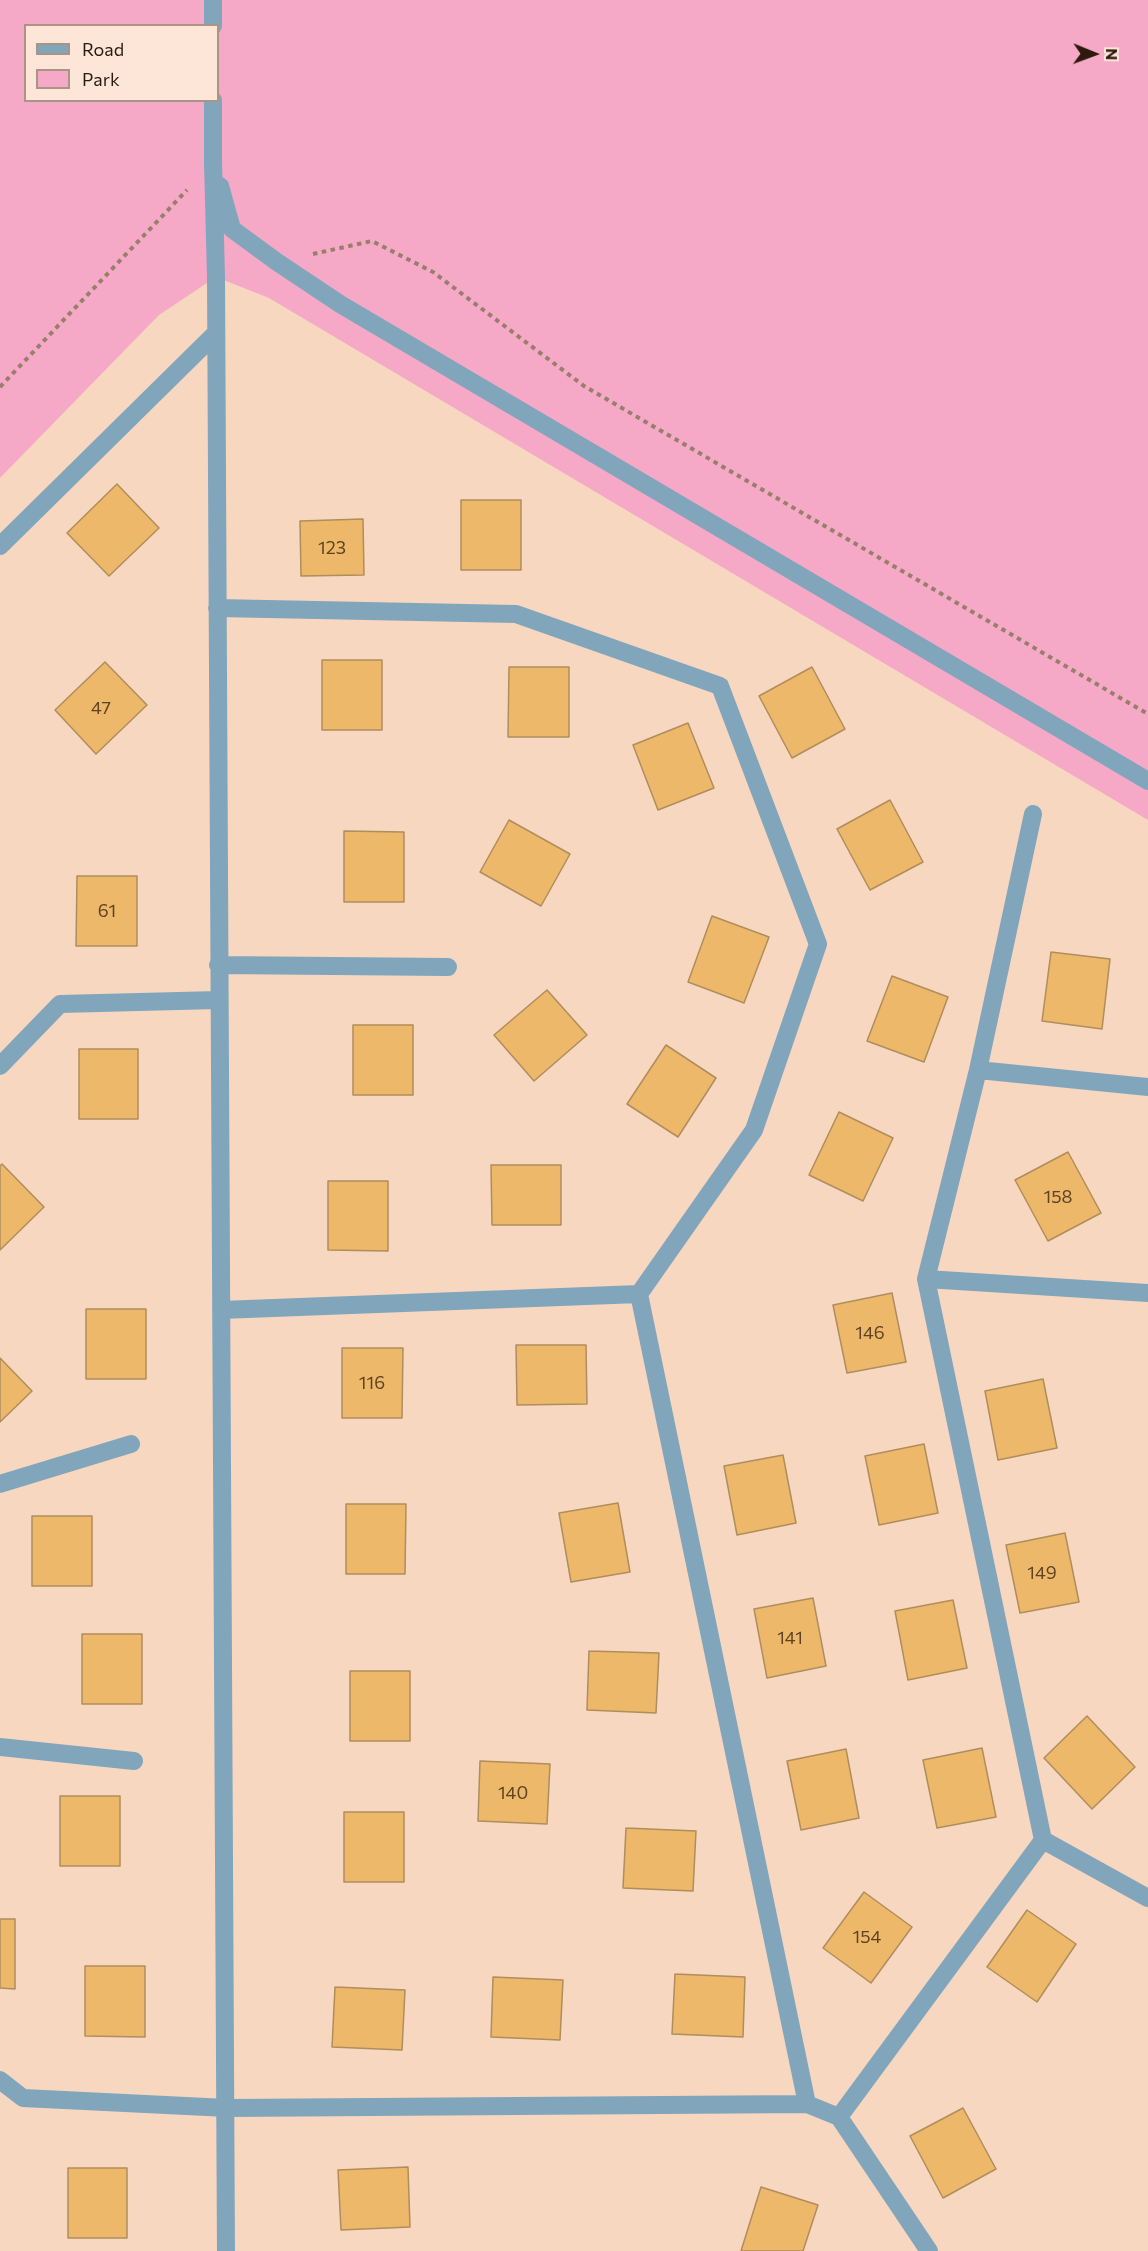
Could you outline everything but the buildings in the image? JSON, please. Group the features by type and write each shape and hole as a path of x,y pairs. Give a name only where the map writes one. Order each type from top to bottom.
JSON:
{"street":[{"path":"213,0 213,24"},
{"path":"213,102 216,277 226,2251"},
{"path":"213,162 232,229 340,304 1148,781"},
{"path":"0,546 215,334"},
{"path":"217,608 516,614 720,686 818,944 754,1130 639,1294 807,2104"},
{"path":"839,2117 1043,1840 926,1279 978,1070 1033,814"},
{"path":"218,965 448,967"},
{"path":"0,1066 60,1004 218,1000"},
{"path":"978,1070 1148,1087"},
{"path":"926,1279 1148,1293"},
{"path":"221,1310 639,1294"},
{"path":"0,1484 131,1444"},
{"path":"0,1747 134,1761"},
{"path":"1043,1840 1148,1898"},
{"path":"0,2080 23,2098 227,2108 807,2104 839,2117 928,2251"}],"path":[{"path":"0,387 213,162"},
{"path":"277,262 372,241 433,272 584,386 1148,714"}],"green space":[{"path":"0,0 1148,0 1148,820 269,298 216,277 159,315 0,478"}]}
